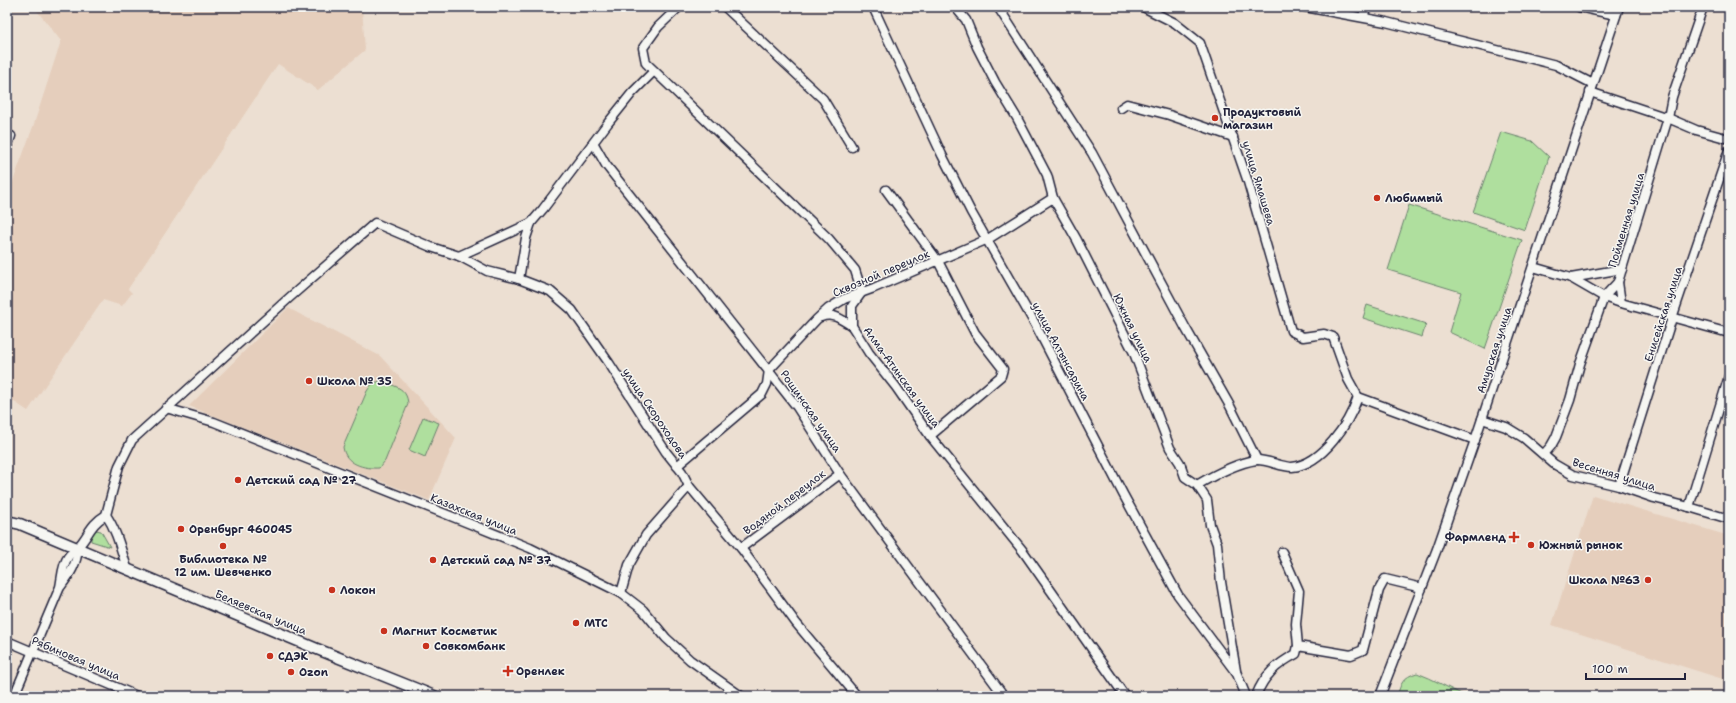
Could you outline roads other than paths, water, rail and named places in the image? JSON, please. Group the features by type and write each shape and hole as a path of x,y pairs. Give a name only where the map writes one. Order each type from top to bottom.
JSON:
{"main road":[{"path":"7,515 20,524"},
{"path":"7,520 20,524"},
{"name":"Беляевская улица","path":"20,524 434,696"}],"street":[{"path":"679,7 658,27 643,48 646,63 830,239 855,270 862,292"},
{"path":"725,7 823,99 852,147"},
{"name":"улица Алтынсарина","path":"874,7 942,155 1035,324 1123,494 1178,595 1237,674 1246,696"},
{"name":"Южная улица","path":"955,7 966,20 991,75 1017,118 1047,175 1052,198 1077,240 1134,352 1170,448 1180,463 1185,477 1197,484 1206,500 1210,525 1217,544 1221,582 1237,674"},
{"path":"998,7 1092,153 1185,327 1230,406 1257,460"},
{"name":"улица Ямашева","path":"1143,7 1175,23 1200,43 1233,137 1291,330 1303,337 1324,334 1333,337 1348,379 1358,396"},
{"path":"1305,7 1365,17 1556,65 1592,88 1696,130 1729,139"},
{"path":"1363,7 1365,17"},
{"path":"1579,7 1617,11"},
{"name":"Пойменная улица","path":"1544,454 1556,437 1570,400 1580,364 1604,297 1618,282 1668,118 1672,97 1703,7"},
{"name":"Амурская улица","path":"1380,696 1422,588 1475,440 1617,11"},
{"path":"519,279 526,238 531,223 594,144 608,123 632,93 654,71"},
{"path":"1122,108 1127,104 1233,137"},
{"path":"7,148 11,136"},
{"name":"Рощинская улица","path":"594,144 606,166 797,407 840,474 1004,696"},
{"name":"Енисейская улица","path":"1619,486 1672,318 1729,150"},
{"path":"886,190 938,261 975,333 1003,369 1001,376 930,436"},
{"name":"Сквозной переулок","path":"769,370 817,319 844,299 988,239 1052,198"},
{"name":"улица Скороходова","path":"166,408 375,223 430,247 459,256 487,271 519,279 550,291 572,310 666,452 678,466 689,486 742,548 796,623 857,696"},
{"path":"459,256 531,223"},
{"path":"1533,267 1571,278 1604,297 1672,318 1729,333"},
{"path":"1571,278 1622,269"},
{"path":"1618,282 1622,303"},
{"name":"Алма-Атинская улица","path":"862,292 852,306 852,326 869,353 896,387 930,436 1023,551 1125,696"},
{"path":"817,319 827,315 833,315 852,326"},
{"path":"678,466 762,394 768,384 769,370"},
{"path":"1689,507 1729,376"},
{"path":"1197,484 1217,473 1257,460 1292,467 1308,463 1323,452 1344,426 1358,396 1475,440"},
{"path":"14,696 60,587 71,572 77,560 78,548 90,529 98,520 106,515 119,466 132,440 166,408"},
{"name":"Казахская улица","path":"166,408 214,422 471,524 530,548 621,593 643,610 666,638 690,660 741,696"},
{"name":"Весенняя улица","path":"1482,419 1512,431 1524,438 1554,464 1573,475 1619,486 1654,498 1729,519"},
{"name":"Водяной переулок","path":"742,548 840,474"},
{"path":"621,593 629,565 646,535 689,486"},
{"path":"106,515 112,524 118,539 127,568"},
{"path":"1256,696 1265,677 1276,666 1296,654 1298,646 1296,624 1299,591 1282,552"},
{"path":"1298,646 1351,655 1363,650 1379,590 1385,579 1422,588"},
{"name":"Рябиновая улица","path":"7,641 137,696"}],"place":[{"name":"Продуктовый магазин","path":"1215,118"},
{"name":"Любимый","path":"1377,198"},
{"name":"Школа № 35","path":"309,381"},
{"name":"Детский сад № 27","path":"238,480"},
{"name":"Оренбург 460045","path":"181,529"},
{"name":"Фармленд","path":"1514,537"},
{"name":"Южный рынок","path":"1531,545"},
{"name":"Библиотека № 12 им. Шевченко","path":"223,546"},
{"name":"Детский сад № 37","path":"433,560"},
{"name":"Школа №63","path":"1648,580"},
{"name":"Локон","path":"332,590"},
{"name":"МТС","path":"576,623"},
{"name":"Магнит Косметик","path":"384,631"},
{"name":"Совкомбанк","path":"426,646"},
{"name":"СДЭК","path":"270,656"},
{"name":"Оренлек","path":"508,671"},
{"name":"Ozon","path":"291,672"}]}
